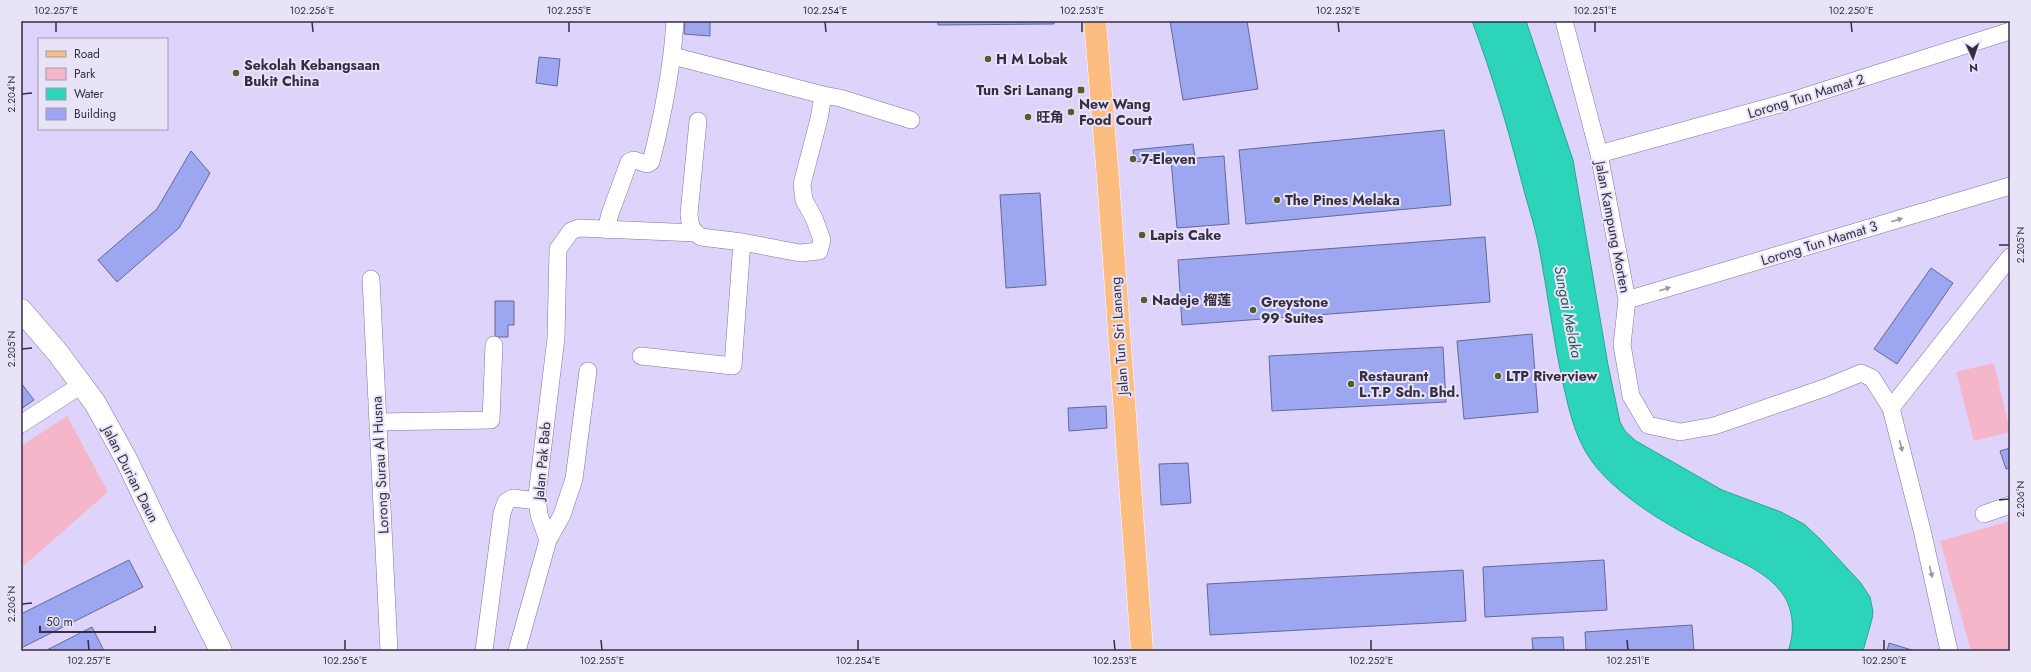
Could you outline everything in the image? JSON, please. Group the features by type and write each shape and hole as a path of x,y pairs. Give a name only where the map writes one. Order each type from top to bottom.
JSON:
{"main road":[{"name":"Jalan Tun Sri Lanang","path":"1095,21 1108,171 1142,651"}],"street":[{"path":"675,21 673,56 662,117 651,162 646,164 634,160 629,162 610,214 606,230 696,233"},
{"name":"Jalan Kampung Morten","path":"1564,21 1599,154 1627,300 1622,345 1631,396 1648,425 1680,432 1714,426 1827,387 1861,373 1872,378 1892,408 1922,530 1949,651"},
{"name":"Lorong Tun Mamat 2","path":"1599,154 1791,101 2010,31"},
{"path":"673,56 823,95 840,98 911,120"},
{"path":"698,122 689,214 692,229 701,237 742,242 800,253 819,251 822,240 814,218 804,200 802,184 819,119 823,95"},
{"name":"Lorong Tun Mamat 3","path":"1627,300 2010,186"},
{"name":"Jalan Pak Bab","path":"548,540 539,515 537,501 556,338 558,249 570,231 579,228 606,230"},
{"path":"642,356 732,366 742,242"},
{"path":"1892,408 2010,257"},
{"name":"Lorong Surau Al Husna","path":"371,279 389,651"},
{"name":"Jalan Durian Daun","path":"21,310 58,353 94,403 125,457 221,651"},
{"path":"378,422 491,420 494,345"},
{"path":"517,651 548,540 562,515 574,479 588,371"},
{"path":"21,424 81,385"},
{"path":"484,651 502,513 506,502 513,498 537,501"},
{"path":"1984,514 2010,505"}],"green space":[{"path":"1994,363 2010,432 1974,441 1956,372"},
{"path":"67,416 108,492 21,568 21,446"},
{"path":"2010,521 2010,651 1971,651 1940,541"}],"water":[{"name":"Sungai Melaka","path":"1472,21 1526,21 1573,160 1608,365 1620,422 1625,431 1636,441 1722,490 1781,512 1804,524 1860,582 1870,597 1873,612 1863,651 1788,651 1792,637 1792,621 1789,606 1782,593 1769,579 1761,573 1682,532 1645,510 1612,483 1598,469 1587,454 1578,436 1566,398 1534,226 1499,101"}],"building":[{"path":"685,21 710,21 710,36 684,34"},
{"path":"938,21 1054,21 1054,24 938,25"},
{"path":"1170,21 1247,21 1258,89 1183,100"},
{"path":"539,57 560,59 557,86 536,83"},
{"path":"1444,130 1451,205 1246,224 1239,150"},
{"path":"1193,144 1195,157 1134,162 1133,150"},
{"path":"191,151 210,173 179,228 117,282 98,260 157,209"},
{"path":"1224,156 1229,224 1177,228 1171,160"},
{"path":"1040,193 1046,285 1006,288 1000,195"},
{"path":"1485,237 1490,302 1182,325 1178,260"},
{"path":"1931,268 1953,283 1897,364 1874,349"},
{"path":"495,301 514,301 514,325 508,325 508,337 495,337"},
{"name":"LTP Riverview","path":"1532,334 1538,412 1464,419 1457,341"},
{"path":"1443,347 1446,402 1272,411 1269,356"},
{"path":"21,383 34,400 21,409"},
{"path":"1106,406 1107,428 1069,431 1068,408"},
{"path":"2010,448 2010,468 2006,469 2000,451"},
{"path":"1188,463 1191,503 1161,505 1159,464"},
{"path":"129,560 143,587 21,648 21,614"},
{"path":"1604,560 1607,610 1485,617 1483,567"},
{"path":"1463,570 1466,621 1210,635 1207,584"},
{"path":"1692,625 1694,651 1586,651 1585,632"},
{"path":"92,627 104,651 45,651"},
{"path":"1563,637 1564,651 1533,651 1532,638"},
{"path":"1889,643 1915,651 1887,651"}],"place":[{"name":"H M Lobak","path":"988,59"},
{"name":"Sekolah Kebangsaan Bukit China","path":"236,73"},
{"name":"Tun Sri Lanang","path":"1081,90"},
{"name":"New Wang Food Court","path":"1071,112"},
{"name":"旺角","path":"1028,117"},
{"name":"7-Eleven","path":"1133,159"},
{"name":"The Pines Melaka","path":"1277,200"},
{"name":"Lapis Cake","path":"1142,235"},
{"name":"Nadeje 榴莲","path":"1144,300"},
{"name":"Greystone 99 Suites","path":"1253,310"},
{"name":"LTP Riverview","path":"1498,376"},
{"name":"Restaurant L.T.P Sdn. Bhd.","path":"1351,384"}]}
